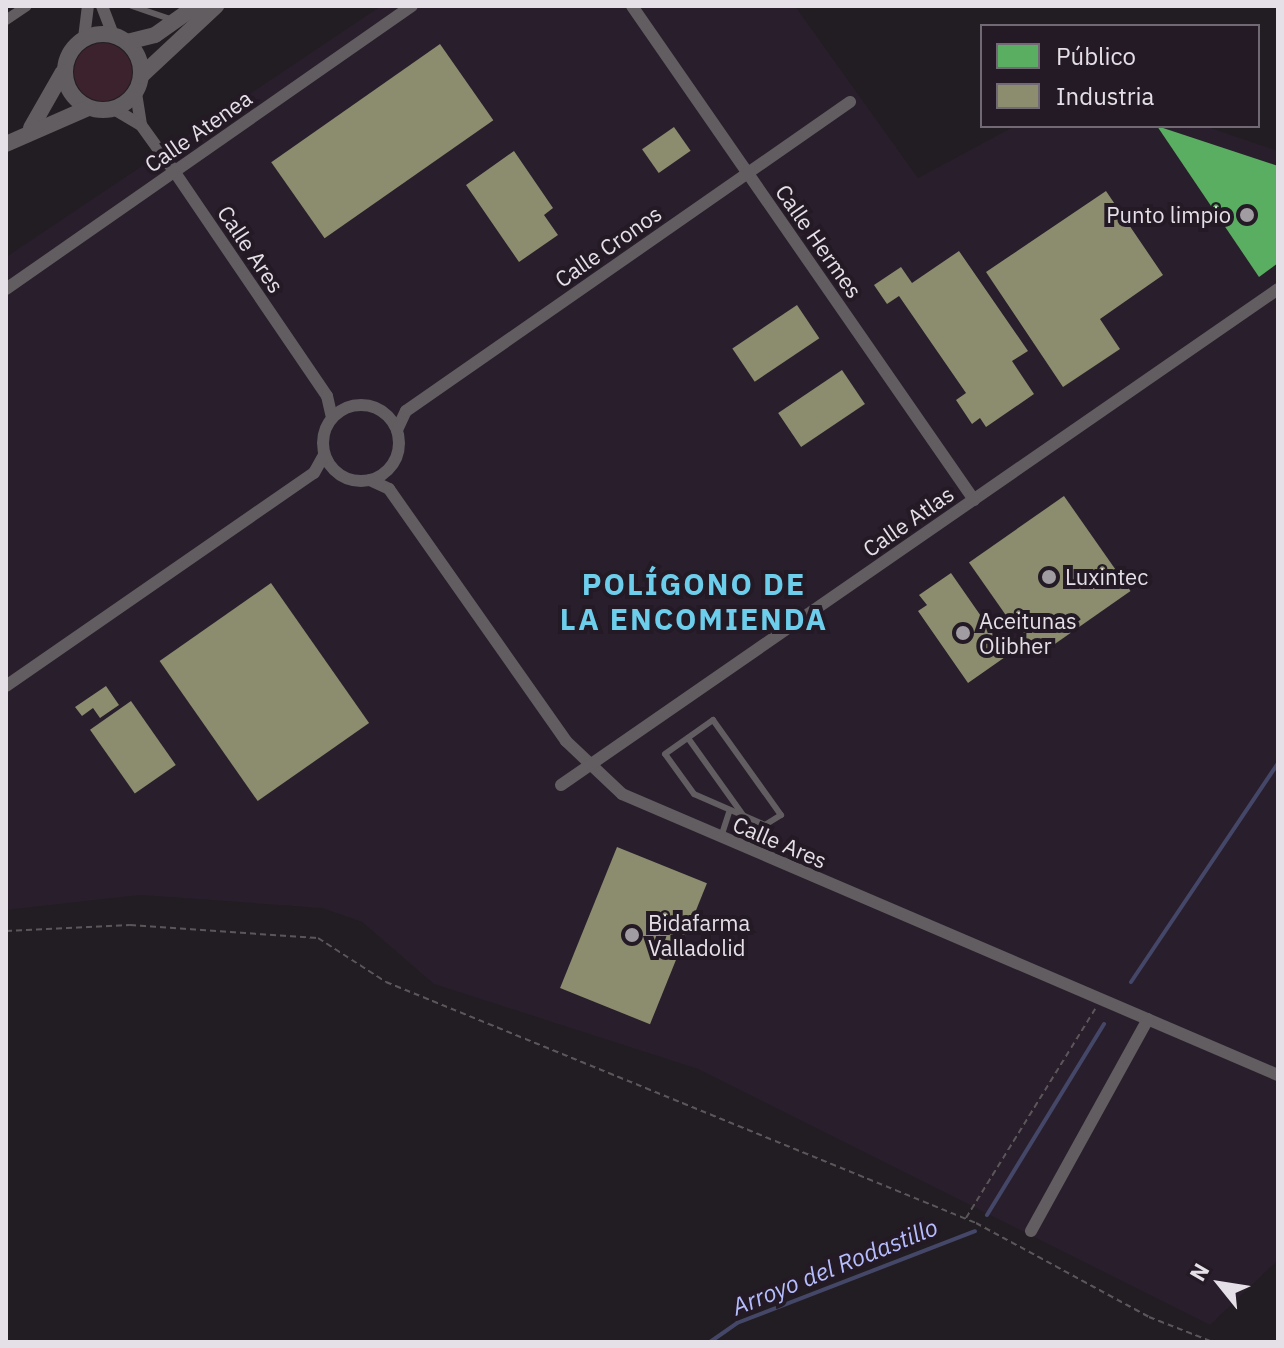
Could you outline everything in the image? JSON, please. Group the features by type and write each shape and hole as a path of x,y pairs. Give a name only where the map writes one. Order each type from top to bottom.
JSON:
{"street":[{"path":"6,20 27,6"},
{"path":"30,129 84,38 88,6"},
{"path":"102,6 141,76"},
{"path":"84,38 120,38 181,19 196,6"},
{"path":"6,144 30,129 88,108 114,109 136,93 141,76 216,6"},
{"name":"Calle Atenea","path":"6,289 412,6"},
{"name":"Calle Hermes","path":"632,6 974,500"},
{"path":"64,70 70,93 88,108"},
{"name":"Calle Ares","path":"136,93 141,125"},
{"name":"Calle Cronos","path":"397,430 406,411 850,102"},
{"name":"Calle Ares","path":"114,109 141,125 174,171 327,396 332,417"},
{"name":"Calle Atlas","path":"561,785 1278,289"},
{"path":"327,396 349,406 385,413 406,411"},
{"path":"6,686 314,473 324,455 332,417 349,406"},
{"path":"385,413 397,430 399,447 388,469 389,489"},
{"path":"324,455 337,473"},
{"path":"314,473 337,473 370,480 388,469"},
{"name":"Calle Ares","path":"370,480 389,489 590,766 646,807 1278,1075"},
{"path":"1031,1231 1148,1019"}],"lane":[{"path":"132,6 149,17 181,19"},
{"path":"713,720 781,815 765,825 694,794 665,754 688,738 713,720"},
{"path":"688,738 743,815"},
{"path":"721,838 730,810"}],"path":[{"path":"6,931 130,925 318,938 386,982 966,1219 1149,1317 1213,1342"},
{"path":"966,1219 1101,999"}],"shaded area":[{"path":"381,6 795,6 918,178 1011,128 1211,128 1278,151 1278,1260 1210,1325 698,1069 434,984 362,922 322,908 140,895 6,910 6,257"},
{"path":"103,43 124,51 132,72 124,93 103,101 82,93 74,72 82,51"}],"building: Público":[{"name":"Punto limpio","path":"1158,128 1278,166 1278,263 1259,277"}],"building: Industria":[{"path":"440,44 493,120 325,238 271,162"},
{"path":"674,127 691,151 659,173 642,149"},
{"path":"514,151 553,208 544,215 558,235 519,262 466,185"},
{"path":"1106,191 1163,275 1100,319 1120,349 1063,387 986,272"},
{"path":"959,251 1028,351 1012,361 1034,394 986,427 980,418 972,424 956,400 966,393 899,296 887,304 874,285 901,267 912,283"},
{"path":"797,305 819,338 755,382 732,349"},
{"path":"842,370 865,404 801,447 778,413"},
{"name":"Luxintec","path":"1064,496 1131,591 1036,658 969,563"},
{"name":"Aceitunas Olibher","path":"951,573 1008,655 968,683 918,611 927,605 919,595"},
{"path":"271,583 369,723 258,801 160,661"},
{"path":"106,686 119,705 100,718 93,708 82,716 75,707"},
{"path":"131,701 176,765 135,794 90,730"},
{"name":"Bidafarma Valladolid","path":"617,847 707,883 650,1024 560,988"}],"waterway":[{"name":"Arroyo del Rodastillo","path":"1131,982 1278,763"},
{"name":"Arroyo del Rodastillo","path":"987,1215 1104,1024"},
{"name":"Arroyo del Rodastillo","path":"710,1342 737,1323 975,1231"}],"place":[{"name":"Punto limpio","path":"1247,215"},
{"name":"Luxintec","path":"1049,577"},
{"name":"Aceitunas Olibher","path":"963,633"},
{"name":"Bidafarma Valladolid","path":"632,935"}],"district":[{"name":"POLÍGONO DE LA ENCOMIENDA","path":"694,601"}]}
